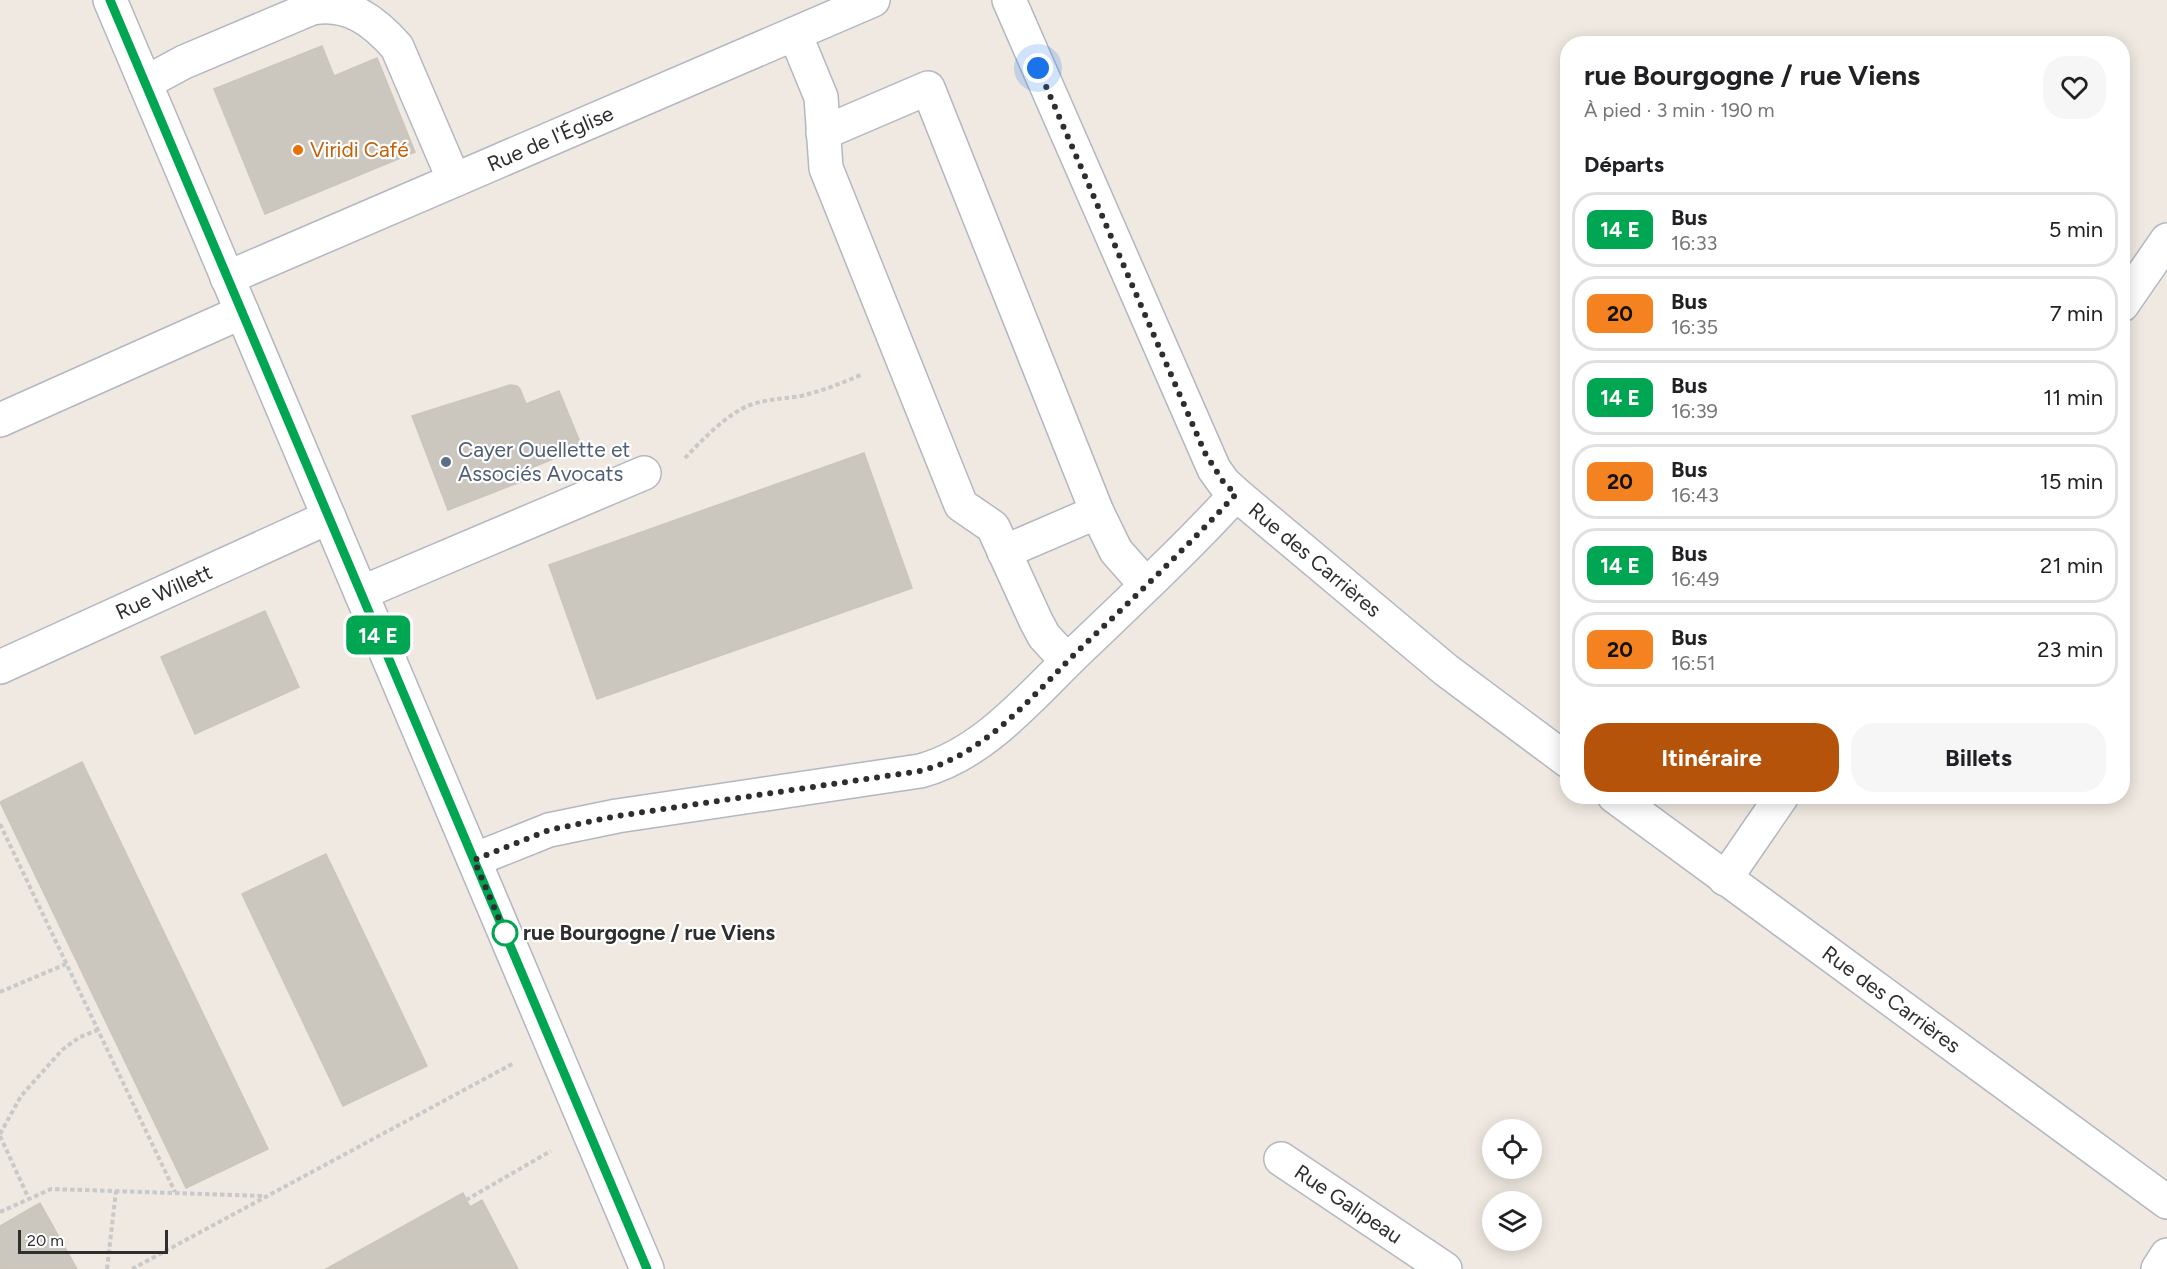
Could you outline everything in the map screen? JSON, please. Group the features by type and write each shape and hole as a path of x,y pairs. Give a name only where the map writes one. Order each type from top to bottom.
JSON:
{"street":[{"path":"110,0 647,1269"},
{"name":"Rue de l'Église","path":"227,278 873,0"},
{"name":"Rue des Carrières","path":"1009,0 1205,453 1224,483 1446,670 1560,755"},
{"path":"145,83 184,62 312,9 327,5 346,9 370,20 396,47 454,180"},
{"path":"795,33 821,98 826,168 961,505 993,527 1044,636 1067,661"},
{"path":"823,133 928,88 1097,512 1116,551 1146,585"},
{"path":"2130,293 2167,240"},
{"path":"0,420 242,312"},
{"path":"361,593 644,473"},
{"path":"474,860 549,830 617,816 865,780 939,766 954,760 981,741 1030,698 1236,494"},
{"path":"1004,552 1097,512"},
{"name":"Rue Willett","path":"3,657 329,517"},
{"name":"Rue des Carrières","path":"1625,804 2167,1202"},
{"path":"1725,879 1777,804"},
{"name":"Rue Galipeau","path":"1281,1159 1445,1269"},
{"path":"2158,1269 2167,1256"}],"path":[{"path":"681,462 717,426 747,405 814,393 845,382"},
{"path":"0,824 175,1192"},
{"path":"0,992 66,964"},
{"path":"29,1199 0,1135 21,1096 55,1058 80,1038 98,1030"},
{"path":"132,1269 521,1059"},
{"path":"466,1200 559,1146"},
{"path":"0,1212 51,1190 264,1196"},
{"path":"107,1269 117,1191"}],"building":[{"path":"322,46 334,76 377,58 415,152 265,214 214,89"},
{"path":"510,385 520,389 526,404 559,391 582,447 521,472 523,481 448,510 412,416"},
{"path":"864,453 912,588 597,699 549,565"},
{"path":"265,611 299,687 195,734 161,657"},
{"path":"82,762 268,1149 186,1188 0,802"},
{"path":"326,854 427,1066 343,1106 242,894"},
{"path":"463,1193 470,1207 482,1200 518,1269 326,1269"},
{"path":"40,1203 77,1269 0,1269 0,1226"}],"bus line":[{"path":"110,0 647,1269"}],"place":[{"name":"Viridi Café","path":"298,150"},
{"name":"Cayer Ouellette et Associés Avocats","path":"446,462"},
{"name":"rue Bourgogne / rue Viens","path":"505,933"}],"route":[{"path":"505,933 508,940 474,860 523,840 549,830 617,816 920,771 954,760 981,741 1030,698 1197,536 1236,494 1224,483 1205,453 1038,68"}]}
